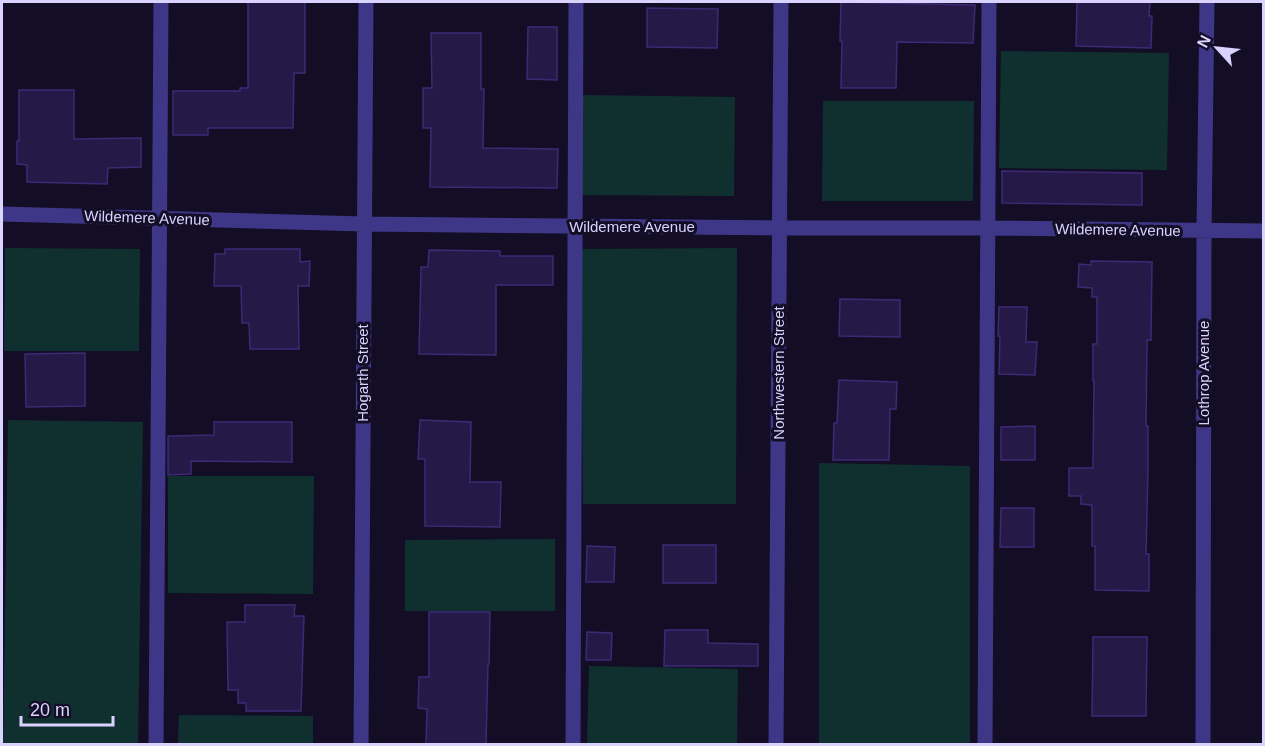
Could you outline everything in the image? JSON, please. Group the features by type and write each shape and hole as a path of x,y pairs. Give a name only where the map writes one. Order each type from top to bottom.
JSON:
{"street":[{"path":"156,744 161,2"},
{"name":"Hogarth Street","path":"361,744 366,2"},
{"path":"573,744 576,2"},
{"name":"Northwestern Street","path":"776,744 781,2"},
{"path":"985,744 989,2"},
{"name":"Lothrop Avenue","path":"1203,744 1207,2"},
{"name":"Wildemere Avenue","path":"2,214 364,224 1263,231"}],"green space":[{"path":"1001,51 1169,53 1167,170 999,168"},
{"path":"582,95 735,97 734,196 580,195"},
{"path":"823,101 974,101 973,201 822,201"},
{"path":"5,248 140,249 139,351 4,351"},
{"path":"737,248 736,504 583,504 581,249"},
{"path":"8,420 143,422 138,744 3,744"},
{"path":"819,463 970,466 970,744 819,744"},
{"path":"168,476 314,476 313,594 168,593"},
{"path":"555,539 555,611 405,611 405,540"},
{"path":"589,666 738,669 737,744 587,744"},
{"path":"179,715 313,716 313,744 178,744"}],"building":[{"path":"248,2 305,2 305,73 294,73 293,128 208,128 208,135 173,135 173,91 240,91 240,88 248,88"},
{"path":"841,2 975,5 973,43 897,42 896,88 841,88"},
{"path":"1077,2 1150,2 1151,48 1076,46"},
{"path":"647,8 718,9 717,48 647,47"},
{"path":"528,27 557,27 557,80 527,79"},
{"path":"431,33 481,33 481,89 484,89 483,148 558,149 557,188 430,187 431,128 423,128 423,88 432,88"},
{"path":"19,90 74,90 74,139 141,138 141,167 108,168 107,184 27,182 27,165 17,164"},
{"path":"1002,171 1142,173 1142,205 1002,203"},
{"path":"225,249 300,249 300,262 310,261 309,286 298,286 299,349 250,349 249,323 242,323 241,286 214,286 215,254 225,254"},
{"path":"429,250 500,251 500,256 553,256 553,285 496,285 496,355 419,354 421,267 428,267"},
{"path":"1091,261 1152,262 1151,340 1147,340 1146,426 1148,426 1148,468 1146,554 1149,554 1149,591 1095,590 1092,505 1081,504 1081,496 1069,496 1069,468 1093,468 1093,344 1097,344 1097,297 1092,297 1092,288 1078,287 1079,264 1091,265"},
{"path":"840,299 900,300 900,337 839,336"},
{"path":"999,307 1027,307 1026,342 1037,342 1035,375 999,374"},
{"path":"85,353 85,406 26,407 25,354"},
{"path":"839,380 897,382 896,409 890,409 889,460 833,460"},
{"path":"420,420 471,422 470,482 501,482 500,527 425,526 425,459 418,459"},
{"path":"214,422 292,422 292,462 191,461 191,474 168,475 168,436 214,435"},
{"path":"1035,426 1035,460 1001,460 1001,427"},
{"path":"1001,508 1034,508 1034,547 1000,547"},
{"path":"663,545 716,545 716,583 663,583"},
{"path":"587,546 615,547 614,582 586,582"},
{"path":"245,605 295,605 294,616 304,616 301,711 246,711 246,703 238,703 238,690 228,690 227,622 245,622"},
{"path":"429,612 490,612 486,744 426,744 427,709 418,708 419,677 429,677"},
{"path":"665,630 708,630 708,643 758,644 758,666 664,666"},
{"path":"587,632 612,633 611,660 586,660"},
{"path":"1093,637 1147,637 1146,716 1092,716"}]}
